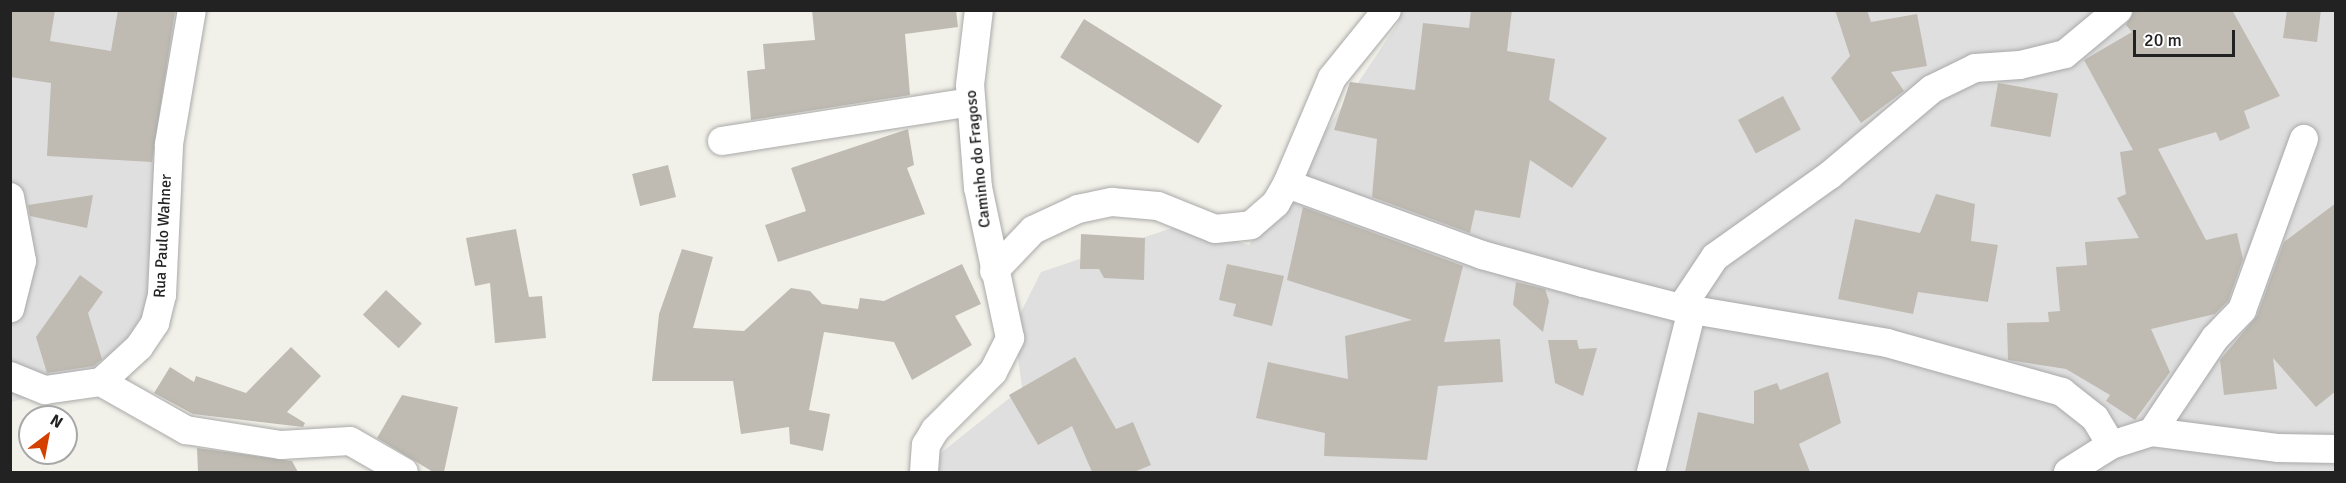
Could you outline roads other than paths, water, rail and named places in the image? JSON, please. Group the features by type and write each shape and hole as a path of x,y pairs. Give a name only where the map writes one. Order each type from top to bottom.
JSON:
{"street":[{"name":"Rua Paulo Wahner","path":"101,382 140,348 155,323 162,296 162,207 192,10"},
{"name":"Caminho do Fragoso","path":"924,472 926,445 935,430 977,390 1007,349 1010,329 981,210 971,102 979,10"},
{"path":"994,270 1033,230 1078,209 1112,202 1158,206 1215,229 1238,230 1270,209 1287,184 1332,78 1388,10"},
{"path":"1651,472 1686,309 1716,257 1830,175 1932,88 1975,68 2020,65 2065,54 2118,10"},
{"path":"722,141 971,102"},
{"path":"2152,432 2215,338 2242,310 2304,139"},
{"path":"1287,184 1482,255 1686,309 1887,343 2062,392 2095,418 2111,445"},
{"path":"10,197 22,261 10,309"},
{"path":"10,376 45,390 101,382 186,430 281,445 350,441 404,472"},
{"path":"2068,472 2111,445 2152,432 2279,448 2336,449"}]}
